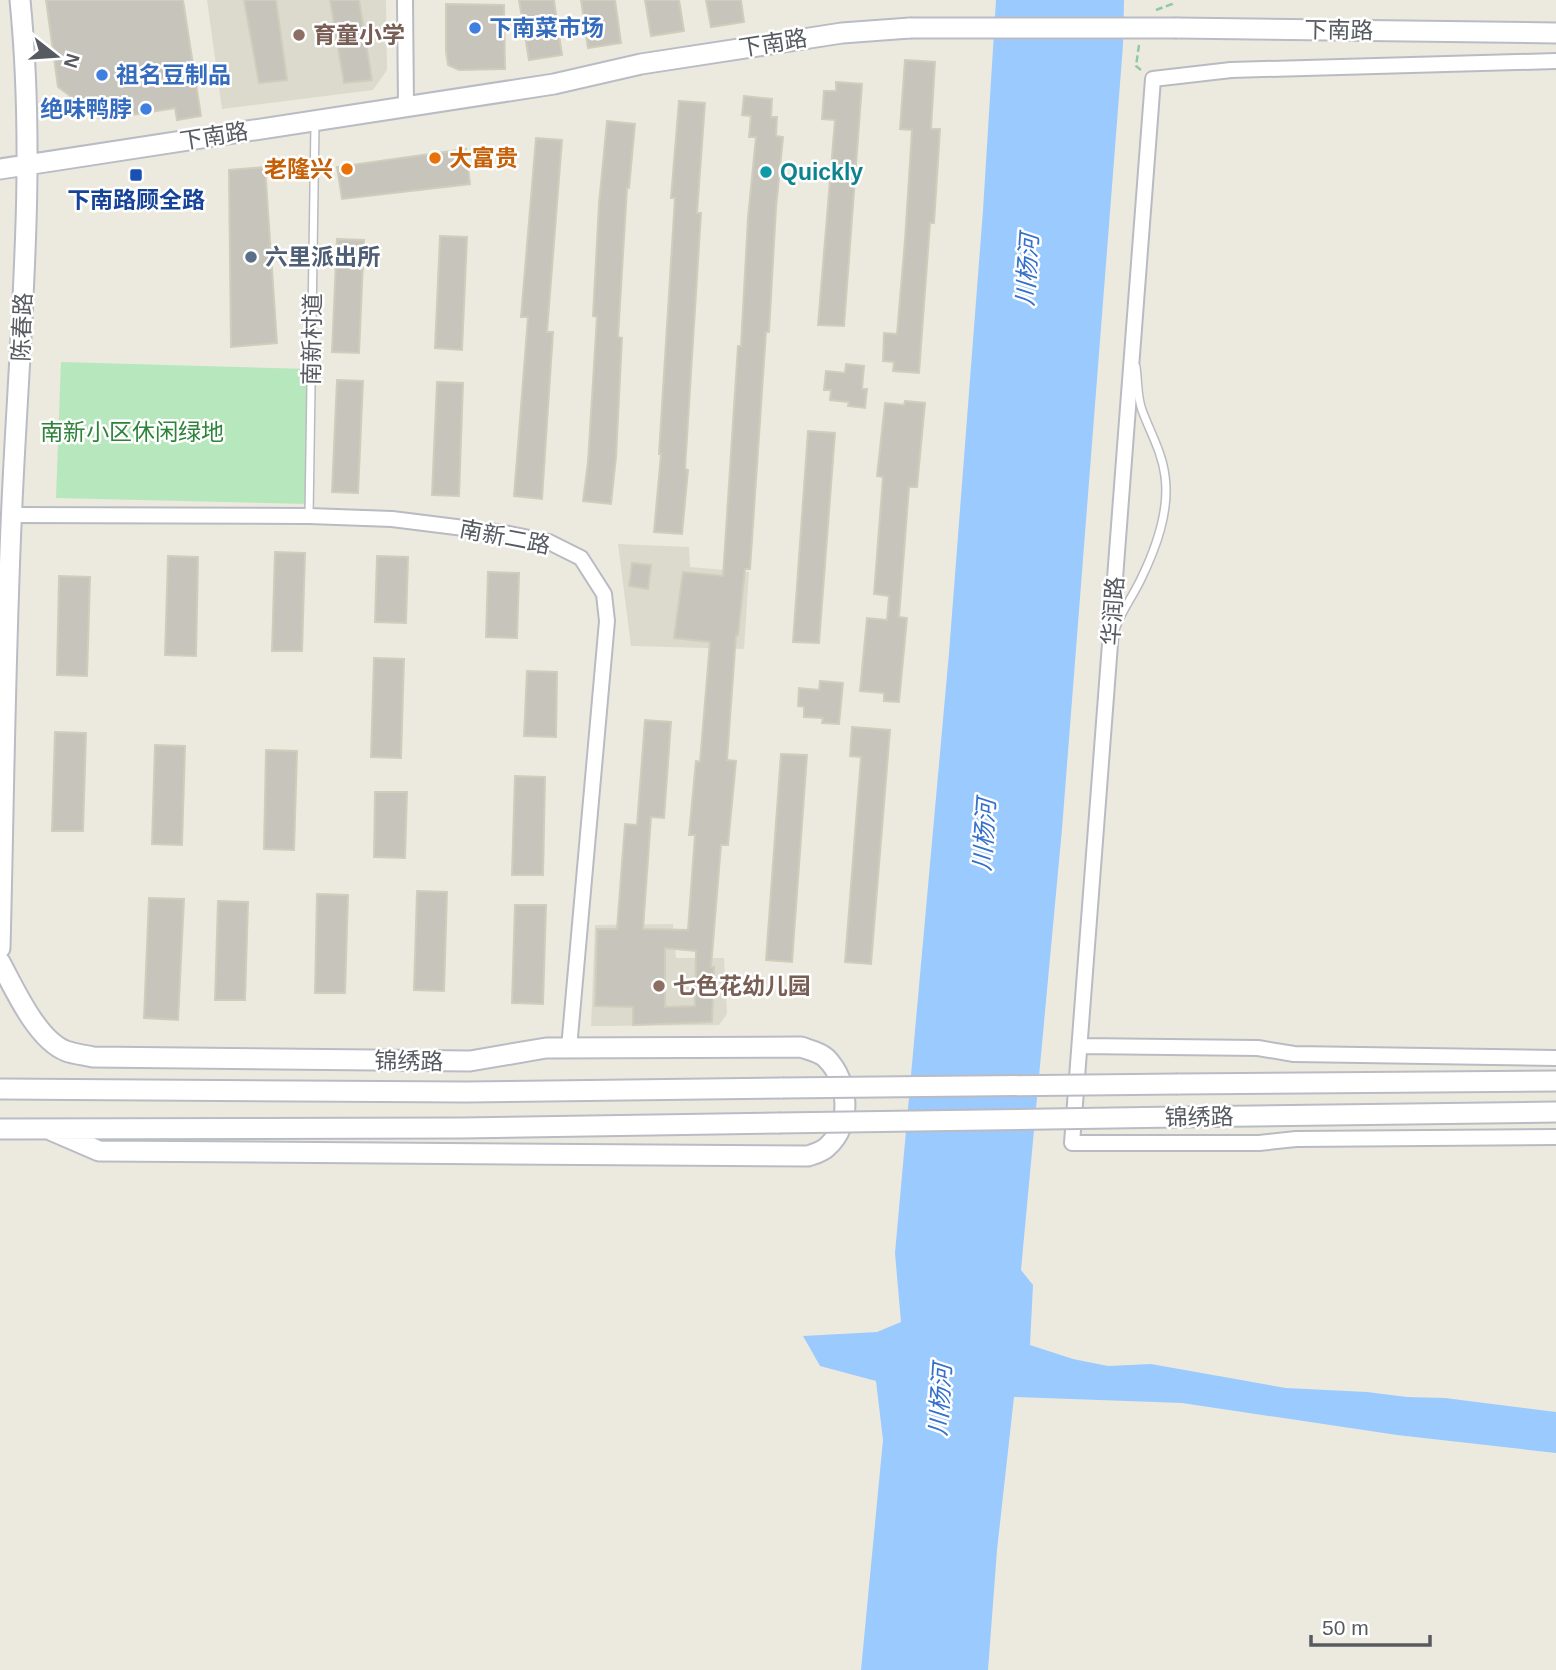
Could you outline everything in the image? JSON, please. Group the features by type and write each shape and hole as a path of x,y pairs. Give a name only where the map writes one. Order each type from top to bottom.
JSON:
{"main road":[{"name":"陈春路","path":"0,948 12,515 28,164 20,0"},
{"name":"下南路","path":"0,169 554,84 641,64 809,37 910,28 1556,33"},
{"name":"锦绣路","path":"0,962 27,1012 42,1033 63,1050 93,1057 470,1061 546,1048 801,1047 825,1056 839,1076 845,1092 844,1116 837,1137 825,1149 808,1156 99,1151 48,1129"},
{"name":"锦绣路","path":"0,1090 466,1092 1556,1081"},
{"name":"锦绣路","path":"0,1129 461,1128 1556,1112"}],"street":[{"path":"405,0 406,106"},
{"name":"下南路","path":"1153,79 1231,70 1556,61"},
{"name":"华润路","path":"1153,79 1072,1143 1259,1143 1296,1139 1556,1137"},
{"name":"南新二路","path":"12,515 309,516 392,519 504,533 549,542 581,558 604,594 607,621 569,1048"},
{"path":"1080,1046 1258,1048 1294,1054 1556,1058"}],"lane":[{"name":"南新村道","path":"309,516 315,120"},
{"path":"1110,644 1120,615 1140,581 1158,540 1166,488 1156,440 1141,408 1133,342"}],"shaded area":[{"name":"育童小学","path":"207,0 386,0 387,70 373,90 222,109"},
{"path":"618,544 689,547 690,567 749,572 744,649 631,646"},
{"name":"七色花幼儿园","path":"673,924 676,958 724,958 727,1014 719,1025 591,1026 595,925"}],"green space":[{"name":"南新小区休闲绿地","path":"61,362 310,369 307,504 56,498"}],"water":[{"name":"川杨河","path":"996,0 1124,0 1123,45 1062,829 1021,1270 1033,1285 1030,1345 1073,1359 1108,1366 1151,1364 1286,1388 1445,1398 1556,1412 1556,1453 1397,1435 1182,1403 1014,1397 997,1550 988,1670 861,1670 883,1440 876,1381 820,1366 803,1336 877,1332 901,1322 895,1253 949,653 983,210"}],"building":[{"path":"46,0 183,0 201,116 177,120 175,108 102,120 58,87"},
{"path":"244,0 276,0 287,80 259,83"},
{"path":"330,0 359,0 372,80 344,83"},
{"path":"519,0 554,0 562,55 529,60"},
{"path":"581,0 615,0 621,43 588,48"},
{"path":"645,0 679,0 684,31 651,36"},
{"path":"706,0 741,0 744,22 711,27"},
{"name":"下南菜市场","path":"446,4 504,5 505,69 459,70 448,65"},
{"path":"905,60 935,62 931,129 940,129 919,373 893,371 894,362 883,361 884,333 897,334 905,240 912,130 900,129"},
{"path":"836,82 862,84 844,326 818,325 835,120 822,119 824,91 836,91"},
{"path":"744,96 772,99 771,117 777,117 776,136 783,137 750,569 745,569 736,635 727,760 736,761 728,845 721,845 711,967 714,967 712,1022 633,1025 633,1007 595,1006 597,929 617,929 625,824 637,825 645,720 671,722 664,818 651,817 643,929 688,930 695,835 689,835 696,761 700,762 710,642 674,638 683,572 723,576 738,346 741,346 748,218 756,137 749,137 751,116 742,115","holes":["665,948 696,951 695,1006 665,1007"]},
{"path":"679,101 705,103 685,469 688,470 682,534 654,532 661,454 675,198 671,198"},
{"path":"607,121 635,124 627,188 618,337 622,338 616,457 611,504 583,501 597,317 593,316 599,204"},
{"path":"536,138 562,140 547,332 553,332 542,499 514,496 528,317 521,317"},
{"path":"466,149 470,184 342,199 337,167"},
{"name":"六里派出所","path":"265,167 277,343 231,347 229,170"},
{"path":"440,236 467,237 462,350 435,348"},
{"path":"337,239 364,240 359,353 332,352"},
{"path":"846,364 864,366 862,389 867,389 865,408 848,406 849,402 830,400 831,390 824,390 826,371 845,373"},
{"path":"337,380 363,381 358,493 332,492"},
{"path":"437,382 463,383 459,496 432,495"},
{"path":"905,401 925,403 917,487 909,487 899,617 907,618 899,702 884,701 884,693 860,691 867,618 887,620 889,596 874,594 883,477 877,476 885,403 904,405"},
{"path":"808,431 835,433 819,643 793,642"},
{"path":"275,552 305,553 302,651 272,651"},
{"path":"168,556 198,557 196,656 165,655"},
{"path":"377,556 408,557 406,623 375,622"},
{"path":"632,563 651,565 648,589 629,586"},
{"path":"488,572 519,573 517,638 486,637"},
{"path":"59,576 90,577 87,676 57,675"},
{"path":"374,658 404,659 401,758 371,757"},
{"path":"527,671 557,672 556,737 524,736"},
{"path":"820,681 843,683 839,724 822,723 823,718 804,717 804,707 798,706 799,688 819,690"},
{"path":"852,727 890,730 871,964 845,962 861,757 850,756"},
{"path":"55,732 86,733 83,831 52,831"},
{"path":"155,745 185,746 182,845 152,844"},
{"path":"266,750 297,751 294,850 264,849"},
{"path":"781,754 807,755 792,962 766,960"},
{"path":"515,776 545,777 543,875 512,875"},
{"path":"375,792 407,792 405,858 374,857"},
{"path":"417,891 447,892 444,991 414,990"},
{"path":"317,894 348,895 345,993 315,993"},
{"path":"149,898 184,899 178,1020 144,1018"},
{"path":"218,901 248,902 245,1000 215,1000"},
{"path":"515,905 546,905 543,1004 512,1003"}],"place":[{"name":"下南菜市场","path":"475,28"},
{"name":"育童小学","path":"299,35"},
{"name":"祖名豆制品","path":"102,75"},
{"name":"绝味鸭脖","path":"146,109"},
{"name":"大富贵","path":"435,158"},
{"name":"老隆兴","path":"347,169"},
{"name":"Quickly","path":"766,172"},
{"name":"下南路顾全路","path":"136,175"},
{"name":"六里派出所","path":"251,257"},
{"name":"七色花幼儿园","path":"659,986"}]}
